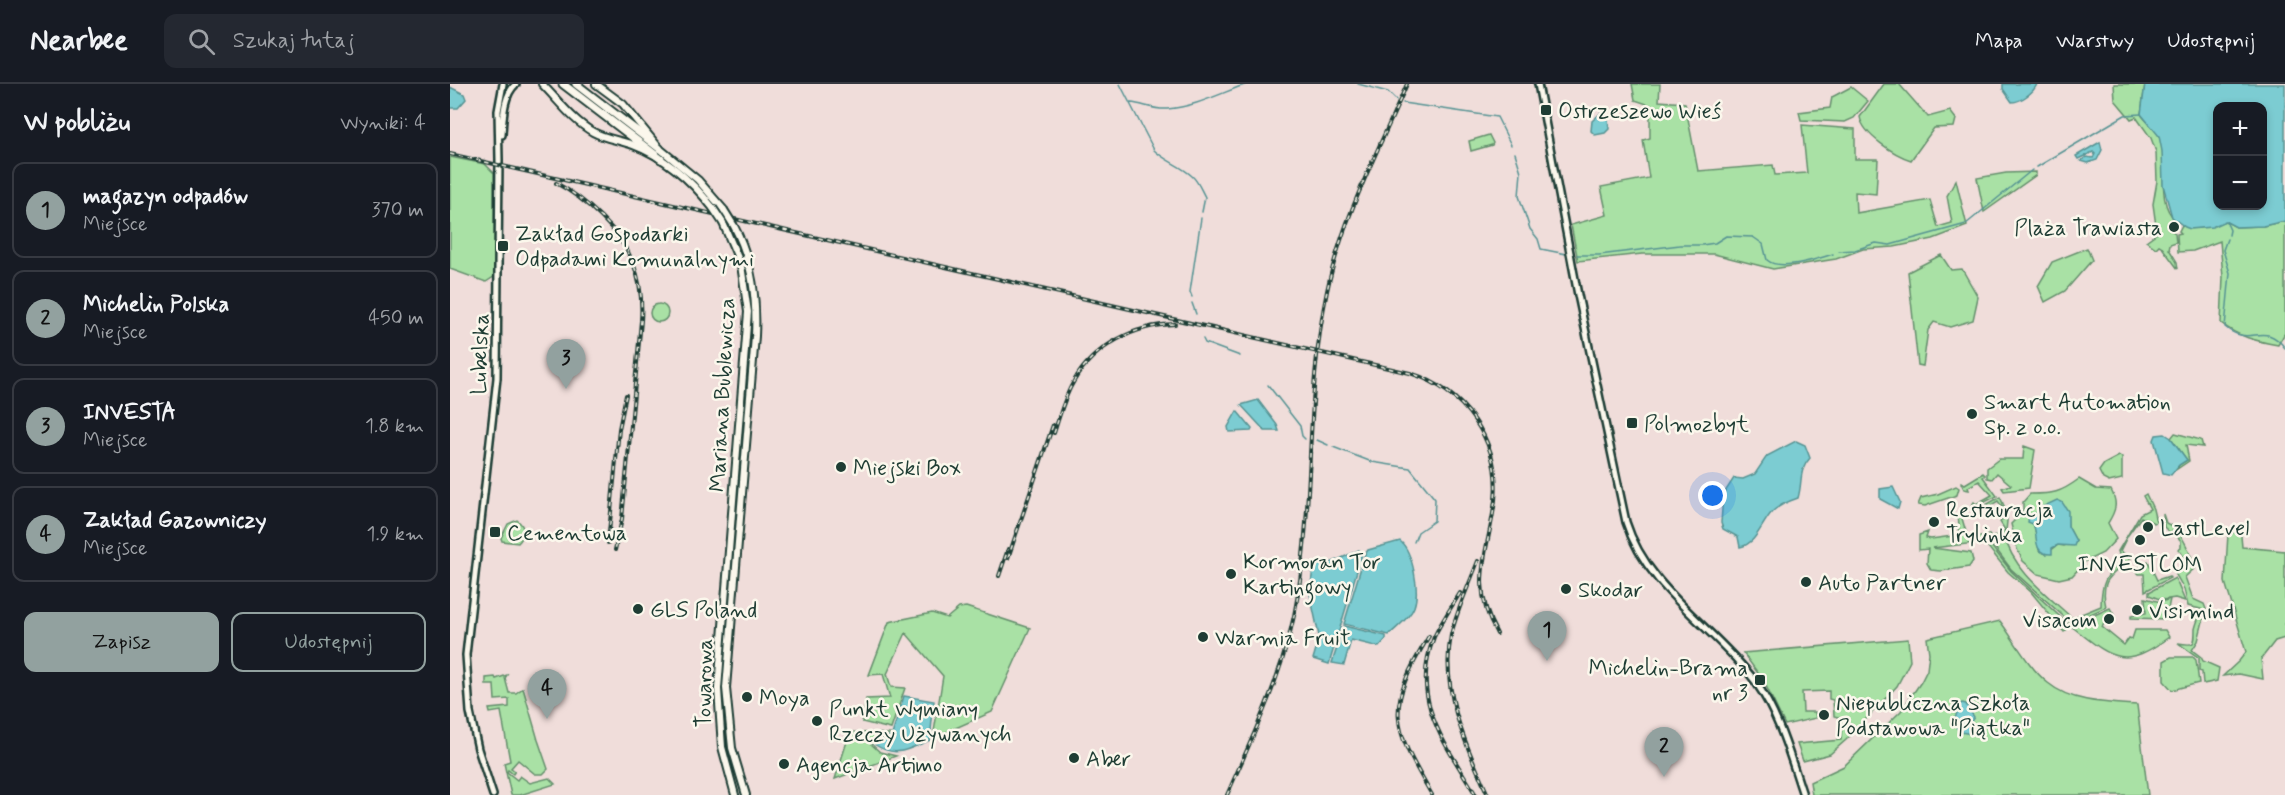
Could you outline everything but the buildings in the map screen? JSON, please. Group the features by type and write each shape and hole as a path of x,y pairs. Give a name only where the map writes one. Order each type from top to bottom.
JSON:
{"highway":[{"name":"Mariana Bublewicza","path":"563,84 661,159"},
{"name":"Mariana Bublewicza","path":"576,84 659,148"}],"main road":[{"path":"542,84 590,130 603,137 635,146 661,159"},
{"path":"596,84 623,104 659,148"},
{"name":"Mariana Bublewicza","path":"659,148 698,180 724,210 744,247 751,270 756,312 736,571"},
{"name":"Mariana Bublewicza","path":"661,159 689,182 713,208 723,223 741,265 748,312 727,570"},
{"name":"Towarowa","path":"727,570 718,706 722,747 735,795"},
{"name":"Towarowa","path":"736,571 726,709 732,748 746,795"}],"street":[{"name":"Lubelska","path":"500,160 498,111 503,84"},
{"name":"Lubelska","path":"493,795 471,718 466,655 496,378 503,114 510,91 516,84"},
{"path":"1538,84 1623,511 1631,537 1646,564 1737,662 1765,697 1780,729 1803,795"}],"green space":[{"path":"1632,84 1660,84 1659,101 1685,103 1698,171 1773,165 1775,175 1807,173 1802,125 1855,129 1855,159 1878,159 1876,194 1855,192 1856,213 1930,200 1938,227 1952,223 1947,196 1956,180 1967,226 1933,239 1894,247 1863,249 1836,259 1773,269 1714,254 1642,254 1578,261 1571,225 1607,215 1601,187 1649,178 1643,140 1650,138 1650,105 1635,100"},
{"path":"1884,84 1899,84 1928,117 1950,111 1956,119 1954,127 1934,128 1911,160 1897,154 1867,131 1860,117"},
{"path":"2114,84 2145,84 2141,114 2158,133 2162,145 2165,203 2175,219 2168,228 2175,233 2176,242 2170,244 2169,249 2177,262 2178,269 2161,246 2156,248 2146,241 2157,233 2153,204 2157,181 2156,152 2151,138 2136,117 2131,119 2115,100"},
{"path":"1851,87 1868,101 1854,118 1845,122 1801,120 1799,112 1830,108 1832,97"},
{"path":"1489,135 1492,145 1471,151 1469,141"},
{"path":"450,157 485,164 494,173 495,276 486,282 450,269"},
{"path":"2036,172 2036,175 1984,212 1977,178 2006,173"},
{"path":"2225,221 2236,227 2263,226 2285,221 2285,333 2278,345 2248,338 2221,323 2223,277 2220,241 2193,251 2178,252 2177,234 2181,233 2179,231 2182,225 2198,228"},
{"path":"2087,248 2092,260 2065,291 2045,302 2038,286 2052,262"},
{"path":"1941,255 1951,270 1962,269 1978,297 1973,320 1950,327 1934,322 1928,330 1923,366 1918,365 1908,272"},
{"path":"659,304 665,307 668,313 665,319 659,322 653,319 650,313 653,307"},
{"path":"2175,433 2201,440 2203,447 2186,445 2189,461 2177,469 2187,460 2171,438"},
{"path":"2024,446 2035,450 2029,488 2004,491 2002,488 2011,485 1997,473 1992,479 1987,478 1987,468 1999,459 2023,459"},
{"path":"2119,456 2122,457 2122,479 2109,482 2103,479 2099,471 2104,464"},
{"path":"1983,473 1985,475 1983,477 1997,496 1975,507 1972,505 1974,502 1976,504 1992,495 1979,481 1968,487 1969,490 1964,489 1961,483 1965,484"},
{"path":"2079,479 2096,489 2111,490 2115,506 2108,523 2116,539 2103,553 2086,561 2072,576 2059,579 2038,574 2023,561 2017,549 2011,524 2023,512 2023,502 2030,494 2056,492","holes":["2040,508 2067,511 2068,526 2076,541 2064,546 2058,545 2046,554 2039,550 2032,515 2039,512"]},
{"path":"1956,486 1959,488 1957,495 1925,506 1918,505 1921,498"},
{"path":"2146,494 2156,522 2141,517 2128,535 2120,551 2131,558 2106,583 2104,597 2106,607 2071,623 2011,569 1986,536 1989,535 1991,538 2005,530 2000,522 2005,518 2000,511 2003,508 1998,501 1979,512 1980,515 1975,511 2000,497 2006,516 2007,526 2004,535 2015,560 2032,581 2072,618 2101,606 2105,581 2111,571 2121,562 2118,551 2140,514 2150,509 2143,496"},
{"path":"2163,514 2166,523 2181,536 2196,567 2185,577 2193,599 2204,604 2206,609 2198,641 2192,650 2203,661 2219,668 2217,681 2203,684 2202,672 2199,671 2199,658 2178,643 2193,643 2201,609 2188,606 2184,589 2175,573 2188,567 2178,549 2181,547 2181,541 2173,531 2170,533 2164,527"},
{"path":"1958,515 1961,515 1968,539 1984,537 2011,571 2070,626 2110,608 2114,615 2109,616 2102,627 2124,645 2129,638 2132,639 2135,630 2165,630 2169,637 2153,648 2128,657 2107,652 2071,626 2064,632 2031,592 2008,572 1984,542 1932,548 1971,553 1973,561 1969,567 1931,570 1927,563 1928,549 1919,550 1919,535 1928,532 1926,538 1931,539 1960,535"},
{"path":"517,520 522,525 521,540 518,543 502,541 501,538 508,524"},
{"path":"2235,532 2241,536 2242,547 2285,551 2285,638 2275,641 2261,659 2263,679 2239,674 2223,676 2246,652 2225,582 2228,534"},
{"path":"2148,561 2157,580 2169,576 2170,578 2145,591 2144,574 2139,574 2135,570"},
{"path":"2175,578 2185,601 2175,598 2162,600 2149,595 2149,592"},
{"path":"2145,598 2161,602 2170,599 2166,619 2131,618 2131,616 2146,613"},
{"path":"966,607 1030,628 992,712 933,738 943,676 906,633 887,674 891,687 905,688 891,729 862,722 866,699 890,698 883,674 869,675 889,622 932,613 947,618 959,608"},
{"path":"2000,621 2035,670 2058,690 2091,701 2137,705 2148,795 1812,795 1810,782 1844,766 1901,711 1927,670 1929,653 1927,638"},
{"path":"1908,639 1910,661 1897,686 1830,754 1803,761 1797,744 1841,740 1842,718 1834,716 1833,700 1829,699 1829,691 1802,692 1803,712 1815,712 1816,718 1785,725 1763,680 1743,653"},
{"path":"2171,657 2193,657 2196,660 2199,683 2172,690 2164,681 2164,661"},
{"path":"507,675 505,678 509,693 516,693 523,688 548,769 543,774 535,774 518,760 511,768 515,771 513,774 508,770 507,772 517,780 520,776 530,783 549,778 555,784 520,795 511,795 504,763 510,761 501,711 490,713 489,709 509,707 509,699 495,700 494,685 486,685 486,678 495,677 496,679"},
{"path":"850,732 889,734 871,744 880,752 896,756 835,779"}],"water":[{"path":"2003,84 2037,84 2027,96 2012,102 2003,89"},
{"path":"2145,84 2285,84 2285,221 2263,226 2236,227 2225,221 2212,227 2190,229 2185,227 2172,217 2163,185 2159,136 2141,114"},
{"path":"450,87 464,94 466,99 458,108 450,108"},
{"path":"1604,110 1608,118 1609,129 1605,133 1595,135 1591,131 1592,121"},
{"path":"2100,142 2102,150 2097,160 2088,163 2081,161 2086,157 2093,158 2095,154 2093,152 2078,159 2076,156"},
{"path":"1258,400 1279,431 1265,431 1241,405"},
{"path":"1237,411 1252,429 1251,431 1229,432 1228,427"},
{"path":"2165,434 2171,438 2187,460 2179,465 2171,475 2163,473 2154,440 2156,435"},
{"path":"1796,441 1805,445 1810,458 1802,472 1798,498 1775,510 1751,542 1740,547 1738,537 1723,529 1721,523 1723,495 1734,478 1743,479 1755,474 1767,456"},
{"path":"1893,487 1900,502 1898,509 1880,499 1880,489"},
{"path":"2057,500 2062,502 2068,511 2068,526 2076,541 2074,546 2058,545 2052,548 2052,554 2045,553 2038,548 2035,528 2028,522 2029,516"},
{"path":"1400,541 1409,554 1416,582 1416,600 1410,615 1389,635 1344,624 1365,554 1368,550"},
{"path":"1359,550 1362,554 1336,641 1319,636 1310,594 1313,567 1322,563 1331,563"},
{"path":"1344,626 1386,636 1386,639 1379,647 1351,640 1344,665 1332,663"},
{"path":"1319,639 1335,644 1329,664 1313,659"},
{"path":"904,696 934,701 930,740 902,751 882,749 874,744 892,735"},
{"path":"1966,704 1974,717 1970,723 1973,734 1960,732 1956,727 1955,719 1959,705"}],"waterway":[{"path":"1120,84 1154,150 1187,172 1198,183 1205,197 1202,212"},
{"path":"1131,103 1158,109 1177,108 1198,103 1247,84"},
{"path":"1358,84 1388,92 1396,100"},
{"path":"1403,103 1497,117 1511,145"},
{"path":"2037,167 2125,115 2141,114"},
{"path":"1515,153 1521,172 1519,196 1530,229 1538,239 1541,249 1566,254"},
{"path":"1839,251 1855,250 1876,243 1890,245 1966,224 2032,170"},
{"path":"1192,297 1190,292 1201,218"},
{"path":"2226,221 2230,230 2229,235"},
{"path":"1577,255 1702,245 1715,243 1726,236 1753,237 1763,244 1767,260 1773,263 1799,263 1833,254"},
{"path":"2227,239 2223,250 2230,273 2225,327 2242,335 2270,336 2285,348"},
{"path":"1192,303 1196,314"},
{"path":"1203,339 1205,343 1240,356"},
{"path":"1268,385 1300,426 1305,439"},
{"path":"1317,440 1328,445"},
{"path":"1333,447 1372,462 1410,468 1435,499 1434,521 1418,532 1414,542"}],"railway":[{"path":"1227,795 1269,697 1293,621 1303,556 1316,366 1327,291 1351,212 1407,84"},
{"path":"450,154 1410,373 1429,381 1462,405 1485,438 1492,458 1495,500 1482,582 1488,615 1497,634"},
{"path":"556,183 585,202 611,228 628,251 638,277 641,321 622,519 615,550"},
{"path":"1054,433 1062,406 1071,387 1092,357 1130,333 1145,328 1175,324"},
{"path":"608,543 619,429 626,395"},
{"path":"1008,558 1053,425"},
{"path":"999,576 1008,549"},
{"path":"1478,561 1451,635 1449,677 1457,717 1488,795"},
{"path":"1460,593 1434,637 1427,660 1426,681 1428,701 1442,739 1476,795"},
{"path":"1429,636 1405,681 1400,699 1399,716 1401,733 1408,751 1432,795"}],"place":[{"name":"Ostrzeszewo Wieś","path":"1546,110"},
{"name":"Plaża Trawiasta","path":"2174,227"},
{"name":"Zakład Gospodarki Odpadami Komunalnymi","path":"503,246"},
{"name":"INVESTA","path":"566,389"},
{"name":"Smart Automation Sp. z o.o.","path":"1972,414"},
{"name":"Polmozbyt","path":"1632,423"},
{"name":"Miejski Box","path":"841,467"},
{"name":"Restauracja Trylinka","path":"1934,522"},
{"name":"LastLevel","path":"2148,527"},
{"name":"Cementowa","path":"495,532"},
{"name":"INVESTCOM","path":"2140,540"},
{"name":"Kormoran Tor Kartingowy","path":"1231,574"},
{"name":"Auto Partner","path":"1806,582"},
{"name":"Skodar","path":"1566,589"},
{"name":"GLS Poland","path":"638,609"},
{"name":"Visimind","path":"2137,610"},
{"name":"Visacom","path":"2109,619"},
{"name":"Warmia Fruit","path":"1203,637"},
{"name":"magazyn odpadów","path":"1547,661"},
{"name":"Michelin-Brama nr 3","path":"1760,680"},
{"name":"Moya","path":"747,697"},
{"name":"Niepubliczna Szkoła Podstawowa \"Piątka\"","path":"1824,715"},
{"name":"Zakład Gazowniczy","path":"547,719"},
{"name":"Punkt Wymiany Rzeczy Używanych","path":"817,721"},
{"name":"Aber","path":"1074,758"},
{"name":"Agencja Artimo","path":"784,764"},
{"name":"Michelin Polska","path":"1664,777"}]}
